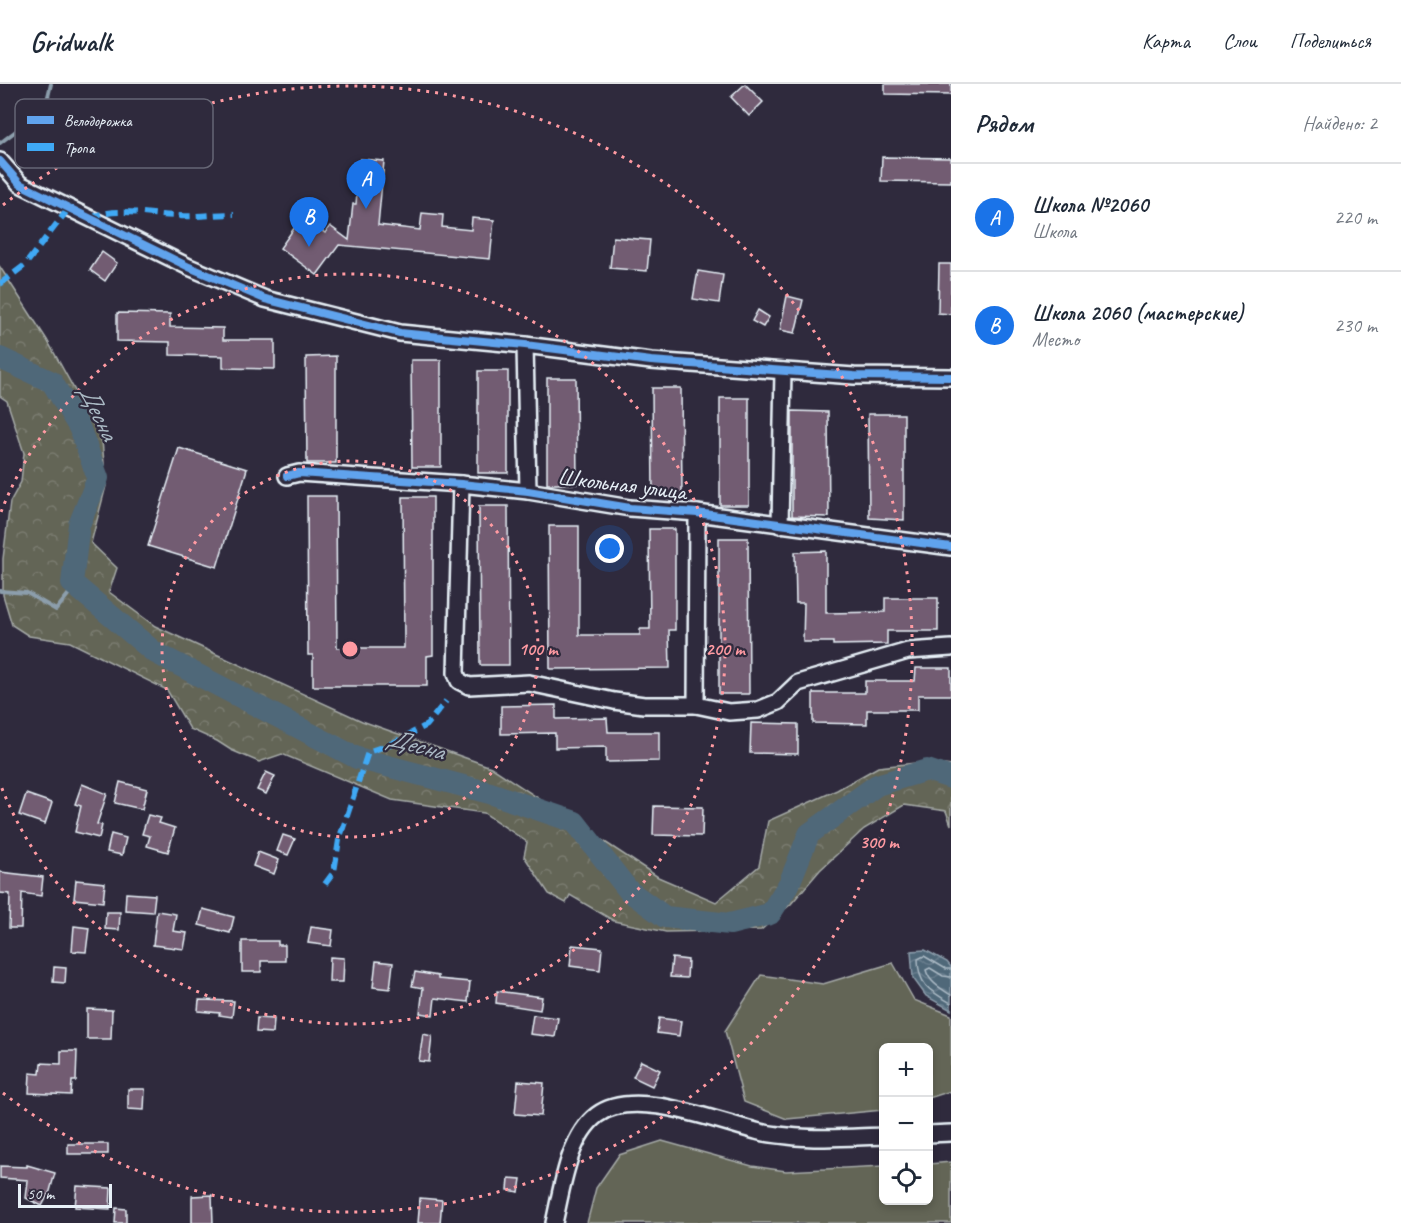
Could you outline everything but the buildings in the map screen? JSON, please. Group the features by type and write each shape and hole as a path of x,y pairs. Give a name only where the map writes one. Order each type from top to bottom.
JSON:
{"street":[{"path":"0,161 20,184 189,267 265,299 400,333 525,345 651,361 854,376 951,377"},
{"path":"525,345 528,491"},
{"path":"780,525 783,371"},
{"name":"Школьная улица","path":"287,476 299,473 528,491 630,508 697,513 951,547"},
{"path":"461,484 456,673 459,681 469,686 529,684 644,705 696,705 729,712 759,710 778,702 798,683 909,651 951,648"},
{"name":"Школьная улица","path":"696,705 697,513"},
{"path":"554,1223 570,1156 579,1137 597,1115 618,1105 672,1108 759,1132 792,1137 879,1136"},
{"path":"933,1134 951,1133"}],"green space":[{"path":"0,267 47,340 102,440 106,486 91,543 117,568 109,592 155,626 362,721 491,767 658,877 716,902 759,866 768,821 837,790 878,767 925,762 951,766 951,825 946,811 904,805 864,829 820,870 791,904 761,930 666,932 614,921 570,895 566,903 549,894 524,856 527,842 484,813 392,800 282,754 259,762 190,729 167,690 70,642 29,636 12,625 3,595 3,559 10,502 21,482 24,453 7,401 0,396"},
{"path":"893,963 914,1000 951,1015 951,1091 933,1097 933,1043 879,1043 879,1110 787,1119 744,1102 725,1031 761,975 823,984"},
{"path":"662,1141 752,1166 786,1171 879,1166 879,1205 933,1205 933,1164 951,1162 951,1223 587,1223 596,1188 619,1155"}],"water":[{"path":"925,950 947,962 951,967 951,1010 926,996 913,978 911,951"}],"waterway":[{"path":"47,99 51,84"},
{"path":"0,143 15,132"},
{"name":"Десна","path":"0,358 52,382 79,427 98,478 79,525 72,583 154,652 357,758 490,793 575,822 629,891 665,917 730,924 770,914 789,884 809,834 877,785 927,770 951,778"},
{"path":"0,591 27,593 56,610 75,586"}],"marked path":[{"path":"0,284 25,265 69,208"},
{"path":"90,219 99,215 120,212 168,216 234,214"},
{"path":"325,884 334,872 339,840 368,752 393,743 427,725 446,701"}],"cycle path":[{"path":"0,161 20,184 189,267 265,299 400,333 525,345 651,361 854,376 951,377"},
{"path":"287,476 299,473 528,491 630,508 697,513 951,547"}],"place":[{"name":"Школа №2060","path":"366,209"},
{"name":"Школа 2060 (мастерские)","path":"309,247"}]}
